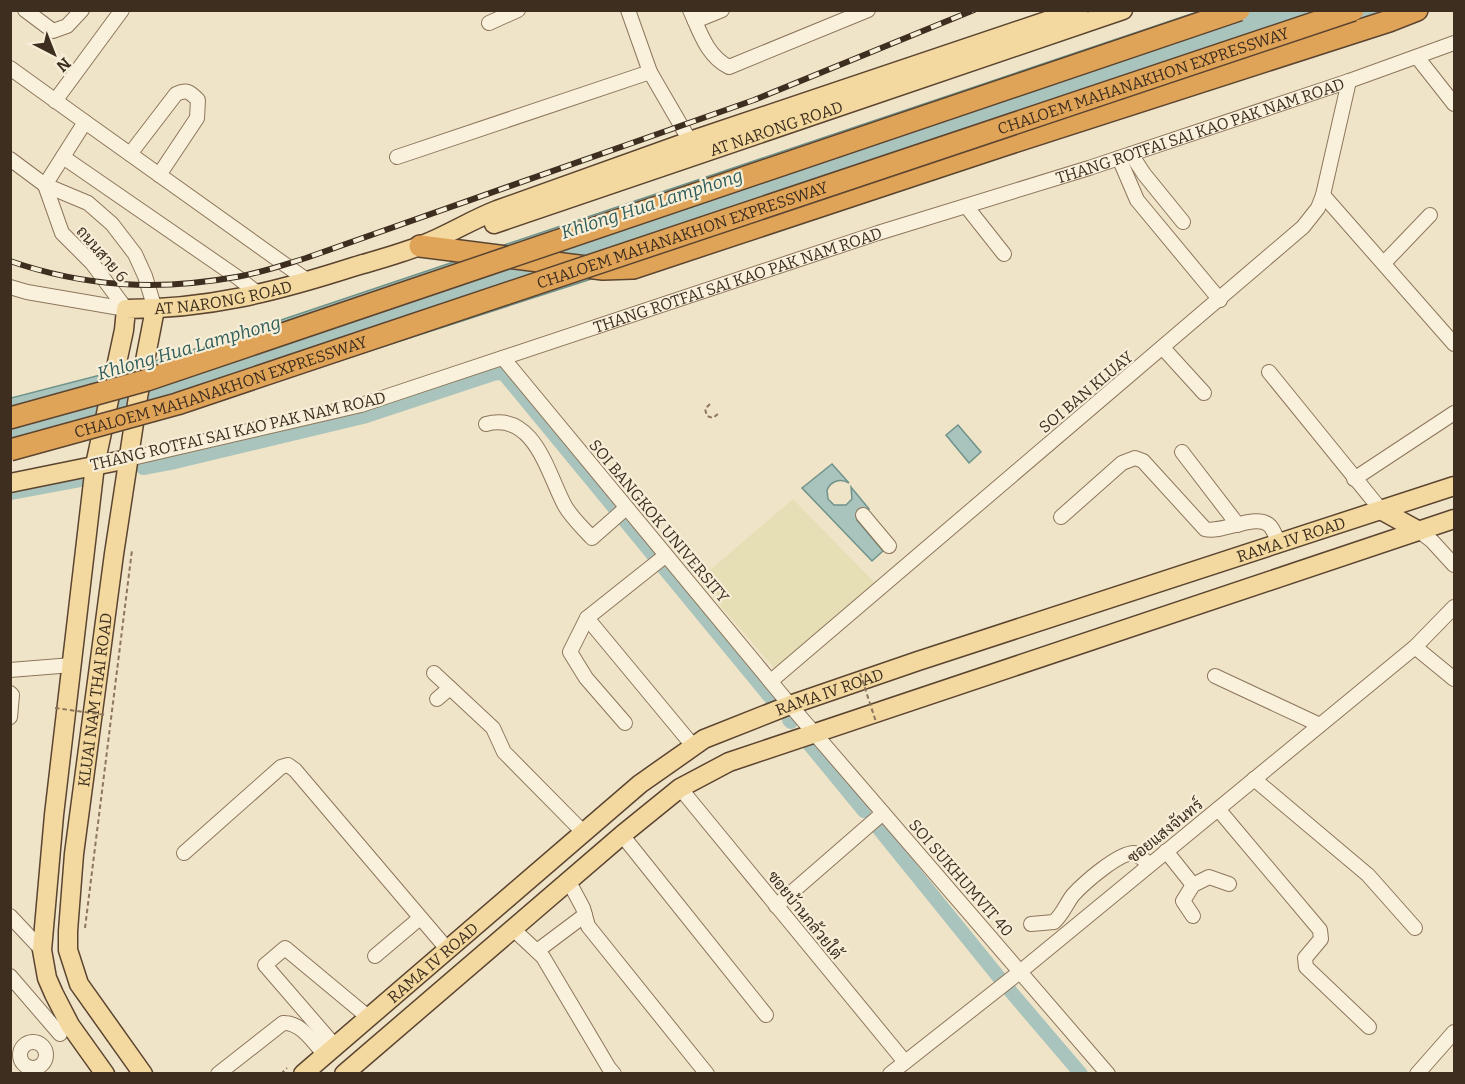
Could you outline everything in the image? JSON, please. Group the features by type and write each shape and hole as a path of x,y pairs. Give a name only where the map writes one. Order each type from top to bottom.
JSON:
{"highway":[{"name":"CHALOEM MAHANAKHON EXPRESSWAY","path":"10,418 147,380 1239,10"},
{"name":"CHALOEM MAHANAKHON EXPRESSWAY","path":"10,450 177,404 1353,10"},
{"path":"425,244 459,251 603,269 633,268 1417,10"}],"main road":[{"path":"959,51 1049,10"},
{"name":"AT NARONG ROAD","path":"425,244 497,210 690,141 1079,10"},
{"name":"AT NARONG ROAD","path":"126,309 153,315 260,295 308,282 473,231 1123,10"},
{"name":"KLUAI NAM THAI ROAD","path":"105,1074 65,1030 47,978 42,950 54,815 95,465 124,330 126,309"},
{"name":"KLUAI NAM THAI ROAD","path":"143,1074 80,984 68,950 74,854 128,459 153,315"},
{"name":"THANG ROTFAI SAI KAO PAK NAM ROAD","path":"10,483 128,459"},
{"name":"RAMA IV ROAD","path":"303,1074 640,784 704,740 790,705 1455,486"},
{"path":"1381,510 1419,531"},
{"name":"RAMA IV ROAD","path":"344,1074 622,835 680,788 729,762 1455,519"},
{"path":"42,950 68,950"}],"street":[{"path":"25,10 53,31 67,26 82,10"},
{"path":"55,101 122,10"},
{"path":"489,23 518,10"},
{"path":"628,10 650,72 690,141"},
{"path":"722,10 692,16 710,53 719,62 729,67 868,10"},
{"name":"THANG ROTFAI SAI KAO PAK NAM ROAD","path":"128,459 361,405 878,233 1125,156 1455,43"},
{"path":"1417,57 1455,104"},
{"path":"10,68 308,282"},
{"path":"396,157 650,72"},
{"name":"SOI BAN KLUAY","path":"771,681 1164,348 1303,227 1318,208 1323,195 1349,81"},
{"path":"130,154 176,94 184,91 190,92 198,99 197,118 159,175"},
{"path":"45,185 84,122"},
{"path":"1125,156 1144,174 1183,222"},
{"path":"1125,156 1137,200 1220,300"},
{"path":"63,157 260,295"},
{"name":"ถนนสาย 6","path":"10,159 45,185 88,204 112,224 135,254 145,276 153,315"},
{"name":"ถนนสาย 6","path":"45,185 62,233 92,263 126,309"},
{"path":"1323,195 1455,344"},
{"path":"966,206 1004,254"},
{"path":"1384,263 1430,215"},
{"name":"AT NARONG ROAD","path":"10,287 126,309"},
{"path":"1164,348 1204,393"},
{"name":"SOI BANGKOK UNIVERSITY","path":"503,358 790,705"},
{"path":"1269,372 1381,510"},
{"path":"1354,478 1455,413"},
{"path":"486,424 501,421 510,423 533,442 547,464 567,508 592,538 626,508"},
{"path":"1182,452 1238,525"},
{"path":"1061,517 1122,463 1136,458 1143,461 1204,529 1213,531 1260,520 1269,525 1280,543"},
{"path":"863,514 906,566"},
{"path":"1419,531 1455,565"},
{"path":"625,723 586,678 570,652 587,618 665,556"},
{"name":"ซอยแสงจันทร์","path":"890,1074 1021,971 1415,647 1455,607"},
{"path":"587,618 694,747"},
{"path":"1415,647 1455,679"},
{"path":"10,670 72,665"},
{"path":"434,673 493,728 504,752 583,832"},
{"path":"1215,676 1320,725"},
{"path":"437,699 450,688"},
{"path":"10,693 12,695 10,717"},
{"name":"SOI SUKHUMVIT 40","path":"790,705 1108,1074"},
{"path":"184,853 281,767 288,765 295,770 448,950"},
{"path":"1254,779 1368,875 1414,928"},
{"name":"ซอยบ้านกล้วยใต้","path":"680,788 905,1062"},
{"path":"1218,809 1320,930 1321,939 1305,958 1306,967 1368,1028"},
{"path":"776,906 883,813"},
{"path":"622,835 766,1015"},
{"path":"1166,851 1193,885"},
{"path":"1031,924 1054,922 1072,896 1123,856 1134,853 1150,864"},
{"path":"1193,916 1184,904 1184,898 1193,885 1209,876 1229,884"},
{"path":"568,880 588,926 700,1071"},
{"path":"537,951 585,915"},
{"path":"10,916 42,950"},
{"path":"375,956 420,918"},
{"path":"512,928 543,957 614,1074"},
{"path":"330,1050 265,965 285,948 368,1017"},
{"path":"10,976 65,1030 44,1047"},
{"path":"218,1074 283,1023 298,1026 330,1050"},
{"path":"1417,1074 1455,1032"},
{"path":"37,1042 44,1047 47,1055 46,1069 28,1068 22,1063 20,1054 24,1046 37,1042"}],"path":[{"path":"710,404 705,409 706,416 713,418 719,412"},
{"path":"84,935 132,549"},
{"path":"860,673 876,722"},
{"path":"55,708 106,715"}],"shaded area":[{"path":"793,499 876,584 775,669 698,580"}],"water":[{"name":"Khlong Hua Lamphong","path":"1200,11 1403,11 141,425 11,455 11,398 174,356"},
{"path":"958,425 981,452 969,463 946,435"},
{"path":"832,464 849,483 839,481 833,483 827,490 828,499 834,505 846,505 852,499 851,487 869,509 857,520 883,551 872,561 802,488"}],"waterway":[{"path":"143,468 363,417 496,373 504,374 775,703"},
{"path":"10,493 80,480"},
{"path":"809,744 864,811"},
{"path":"875,824 1006,986 1081,1074"}],"railway":[{"path":"10,261 66,276 122,284 178,284 236,277 263,271 306,258 754,100 974,10"}]}
